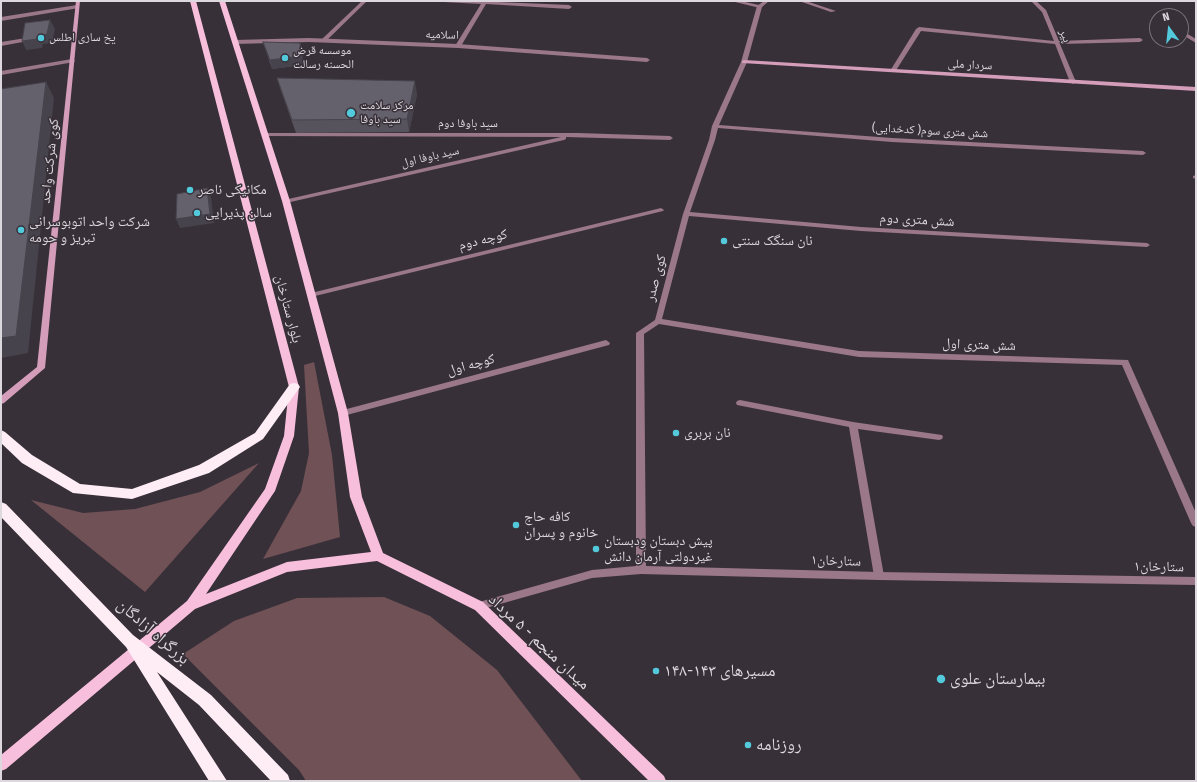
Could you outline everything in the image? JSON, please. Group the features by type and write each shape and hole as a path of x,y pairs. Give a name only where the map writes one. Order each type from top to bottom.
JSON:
{"highway":[{"path":"1,435 27,459 78,489 132,494 204,469 259,436 294,387"},
{"name":"بزرگراه آزادگان","path":"1,508 128,640 205,700 282,781"},
{"path":"128,640 219,781"}],"main road":[{"name":"بلوار ستارخان","path":"191,605 270,491 289,436 294,387 193,1"},
{"name":"بلوار ستارخان","path":"222,1 286,201 343,413 356,497 378,556"},
{"path":"1,764 191,605 287,567 378,556"},
{"name":"میدان منجم - ۵ مرداد","path":"378,556 479,606 659,781"}],"street":[{"path":"323,41 365,1"},
{"path":"444,1 569,7"},
{"path":"733,1 760,6 767,1"},
{"path":"801,1 833,11"},
{"name":"پیر","path":"1033,1 1044,11 1073,82"},
{"path":"458,46 484,3"},
{"path":"1,19 78,4"},
{"name":"کوی شرکت واحد","path":"1,401 41,368 78,4"},
{"name":"کوی صدر","path":"641,570 640,333 658,321 686,214 712,140 715,126 744,62 760,6"},
{"path":"893,71 919,29 1057,43 1140,40"},
{"path":"1,44 26,40"},
{"name":"اسلامیه","path":"235,42 323,41 458,46 647,60"},
{"path":"1,73 72,61"},
{"name":"سردار ملی","path":"744,62 1196,89"},
{"name":"(کدخدایی )شش متری سوم","path":"715,126 892,140 1143,152"},
{"name":"سید باوفا دوم","path":"266,135 578,135 670,138"},
{"name":"سید باوفا اول","path":"286,201 578,135"},
{"name":"کوچه دوم","path":"311,294 661,210"},
{"name":"شش متری دوم","path":"686,214 861,229 1147,246"},
{"name":"شش متری اول","path":"658,321 859,354 1125,362 1196,523"},
{"name":"کوچه اول","path":"343,413 606,343"},
{"path":"740,403 853,425 940,437"},
{"path":"853,425 879,576"},
{"name":"ستارخان۱","path":"479,606 592,574 641,570 879,576 1196,581"}],"shaded area":[{"path":"314,362 332,455 340,537 263,559 301,491 309,453 304,365"},
{"path":"259,463 145,592 31,500 83,513 135,509 200,492"},
{"path":"384,597 430,616 497,670 582,781 306,781 299,770 183,654 234,621 297,598"}],"building":[{"path":"50,20 47,34 39,36 38,39 22,41 25,23"},
{"path":"263,42 300,43 301,56 270,60"},
{"name":"مرکز سلامت سید باوفا","path":"277,78 415,81 407,119 292,120"},
{"name":"شرکت واحد اتوبوسرانی تبریز و حومه","path":"46,82 16,336 1,338 1,89"},
{"path":"207,188 210,214 176,219 177,194"}],"place":[{"name":"یخ سازی اطلس","path":"41,38"},
{"name":"موسسه قرض الحسنه رسالت","path":"285,58"},
{"name":"مرکز سلامت سید باوفا","path":"351,113"},
{"name":"مکانیکی ناصر","path":"190,190"},
{"name":"سالن پذیرایی","path":"197,213"},
{"name":"شرکت واحد اتوبوسرانی تبریز و حومه","path":"21,230"},
{"name":"نان سنگک سنتی","path":"724,241"},
{"name":"نان بربری","path":"676,433"},
{"name":"کافه حاج‌ خانوم‌ و پسران","path":"516,525"},
{"name":"پیش دبستان ودبستان غیردولتی آرمان دانش","path":"596,549"},
{"name":"مسیرهای ۱۴۳-۱۴۸","path":"656,671"},
{"name":"بیمارستان علوی","path":"941,679"},
{"name":"روزنامه","path":"748,745"}]}
